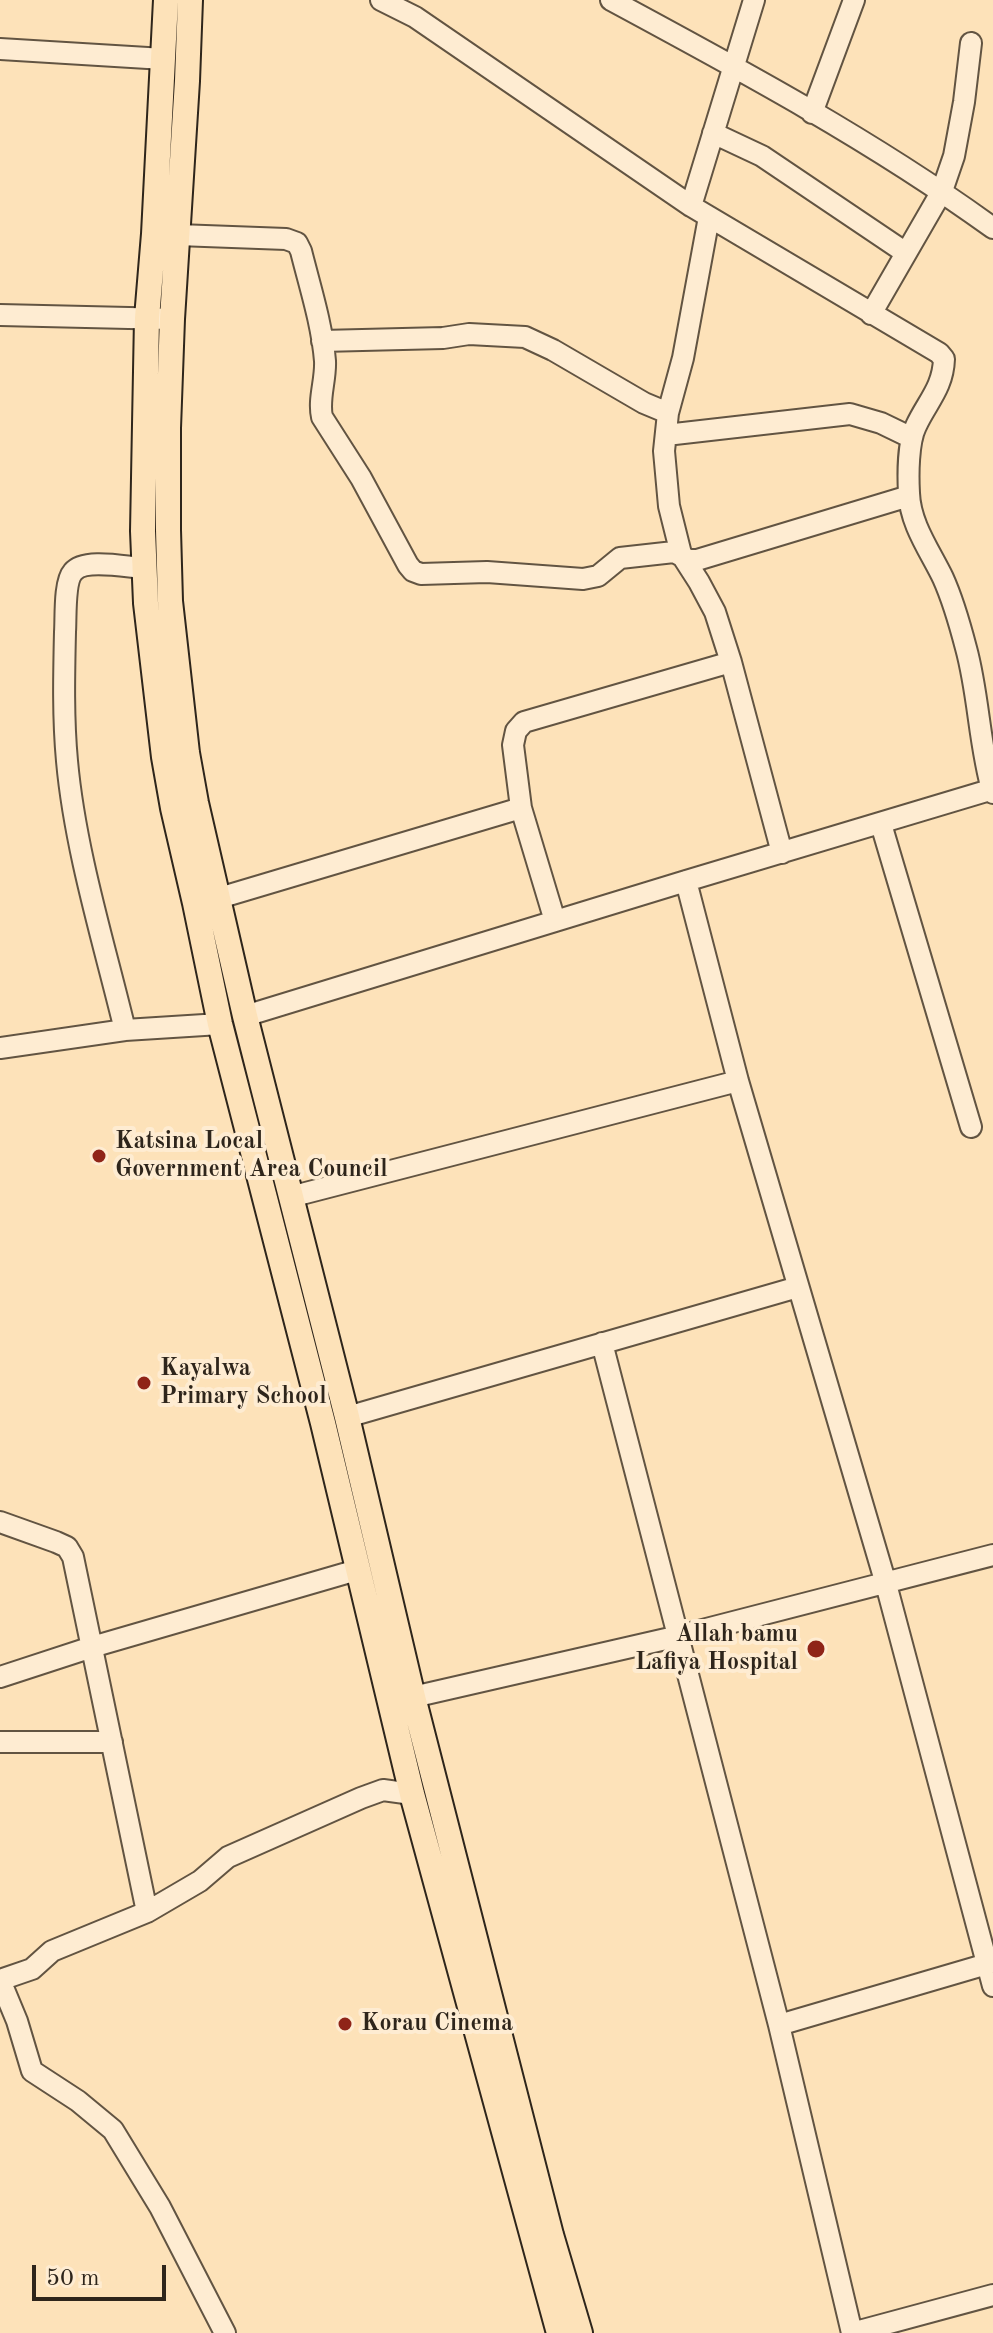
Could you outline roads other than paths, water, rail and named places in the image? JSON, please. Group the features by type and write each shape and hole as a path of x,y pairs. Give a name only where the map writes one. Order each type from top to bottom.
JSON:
{"main road":[{"path":"166,0 147,318 143,568 164,757 220,1024 323,1423 412,1794 559,2333"},
{"path":"190,0 168,428 170,601 187,753 245,1016 347,1417 413,1697 551,2235 580,2333"}],"street":[{"path":"245,1016 993,791 967,650 944,580 916,525 909,496 912,438 941,379 944,359 939,353 691,206 415,17 381,0"},
{"path":"611,0 735,66 942,191 993,228"},
{"path":"691,206 754,0"},
{"path":"812,113 854,0"},
{"path":"871,314 942,191 954,156 971,43"},
{"path":"0,49 164,59"},
{"path":"713,133 762,156 906,253"},
{"path":"709,217 683,358 668,413 664,451 669,506 681,554 715,612 782,853"},
{"path":"178,235 286,239 297,243 322,341 325,365 320,408 322,417 361,478 413,571 421,574 487,572 583,579 598,576 620,558 674,552 689,560 697,560 909,496"},
{"path":"0,315 172,319"},
{"path":"322,341 443,338 469,334 525,337 644,403 668,413"},
{"path":"666,435 850,414 881,423 912,438"},
{"path":"125,1030 77,829 67,762 63,697 66,612 69,578 74,570 84,564 143,568"},
{"path":"555,921 521,808 513,745 516,731 524,722 731,662"},
{"path":"219,898 521,808"},
{"path":"881,824 971,1127"},
{"path":"686,881 738,1081 886,1584 993,1986"},
{"path":"0,1048 125,1030 220,1024"},
{"path":"290,1197 738,1081"},
{"path":"347,1417 798,1287"},
{"path":"602,1343 779,2025 852,2333 993,2295"},
{"path":"0,1522 67,1547 73,1557 147,1912"},
{"path":"413,1697 679,1636 993,1555"},
{"path":"0,1677 357,1570"},
{"path":"0,1742 112,1742"},
{"path":"225,2333 160,2207 113,2130 78,2101 32,2071 17,2021 0,1980 32,1969 52,1951 147,1912 200,1881 228,1857 241,1851 383,1790 412,1794"},
{"path":"779,2025 987,1964"}],"place":[{"name":"Katsina Local Government Area Council","path":"99,1156"},
{"name":"Kayalwa Primary School","path":"144,1383"},
{"name":"Allah bamu Lafiya Hospital","path":"816,1649"},
{"name":"Korau Cinema","path":"345,2024"}]}
